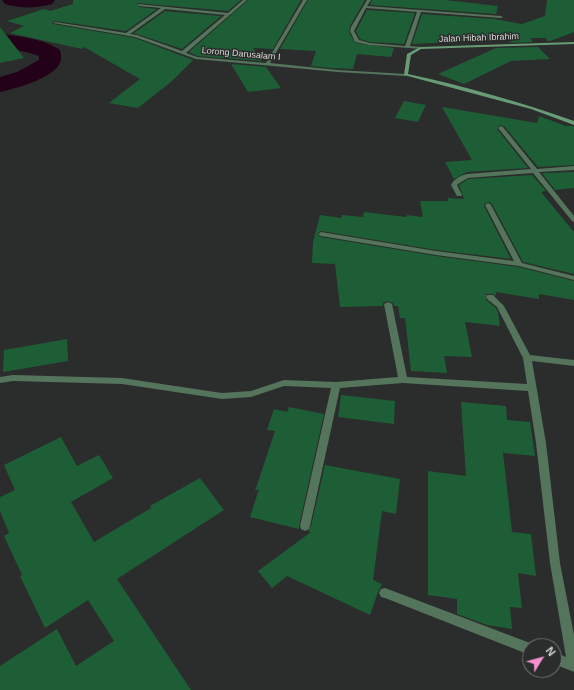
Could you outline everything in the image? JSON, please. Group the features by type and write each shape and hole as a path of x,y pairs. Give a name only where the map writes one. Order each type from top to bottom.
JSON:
{"street":[{"path":"183,53 245,0"},
{"path":"267,65 305,0"},
{"path":"369,0 353,27 352,31 357,41 370,44 420,48"},
{"path":"140,5 229,14"},
{"path":"364,7 501,17"},
{"path":"127,34 164,8"},
{"path":"407,47 419,11"},
{"name":"Lorong Darusalam I","path":"55,23 136,36 196,58 267,65 406,75"},
{"name":"Jalan Hibah Ibrahim","path":"420,48 574,43"},
{"path":"420,48 409,54 406,75 439,82 533,108 574,123"},
{"path":"501,128 574,220"},
{"path":"459,195 454,185 460,178 467,176 574,168"},
{"path":"488,205 519,264"},
{"path":"321,234 436,253 519,264 574,278"},
{"path":"490,297 500,306 527,358 541,443 555,563 574,666"},
{"path":"388,304 403,380"},
{"path":"527,358 574,363"},
{"path":"0,380 13,378 122,381 222,396 251,394 284,383 336,385 403,380 532,388"},
{"path":"305,526 336,385"},
{"path":"385,593 522,646"},
{"path":"562,661 574,666"}],"building":[{"path":"73,0 241,0 228,11 137,3 139,7 157,9 126,31 55,21 52,22 53,24 135,38 193,60 172,81 138,108 109,103 140,79 84,47 82,49 10,33 24,26 7,21 44,9 50,11 73,4"},
{"path":"248,0 301,0 273,49 253,48 262,61 197,56 189,52"},
{"path":"308,0 365,0 350,26 349,32 355,43 394,48 391,57 357,54 353,69 330,68 311,66 316,51 280,49"},
{"path":"372,0 445,0 498,6 496,14 370,5"},
{"path":"547,0 574,0 574,32 550,41 547,41 546,38 530,38 533,42 508,43 516,39 412,44 422,14 494,19 522,24 545,16"},
{"path":"367,10 415,13 404,44 370,42 360,39 356,31"},
{"path":"165,11 221,16 182,49 134,33"},
{"path":"0,27 24,58 0,63"},
{"path":"538,47 550,59 511,61 464,84 438,74 496,48"},
{"path":"231,64 266,67 281,88 248,92"},
{"path":"404,101 426,105 418,122 395,118"},
{"path":"442,107 537,123 539,116 566,126 574,126 574,165 538,167 504,126 500,125 497,129 528,168 467,172 454,179 445,162 472,160"},
{"path":"574,172 574,188 555,190 542,173"},
{"path":"532,175 546,191 541,192 574,232 574,274 523,262 492,204 489,202 484,204 484,206 511,259 436,250 321,231 317,234 321,237 436,256 519,267 574,281 574,300 539,294 539,299 496,292 496,296 493,294 486,294 486,300 496,308 500,326 465,322 472,357 444,356 447,373 411,371 405,318 400,318 398,306 394,306 393,303 387,301 383,303 383,306 340,307 335,264 312,263 313,242 320,215 341,218 342,215 363,217 364,212 406,217 407,215 423,217 420,201 448,201 448,198 464,199 459,185 468,179"},
{"path":"67,339 68,361 3,372 4,350"},
{"path":"341,395 395,401 394,424 338,417"},
{"path":"461,402 506,406 507,420 530,422 535,456 503,453 512,532 531,534 536,576 518,573 522,608 510,607 512,629 487,625 457,614 457,599 428,595 428,471 466,476"},
{"path":"289,407 324,414 299,529 250,517 259,489 255,491 275,431 267,430 274,409 287,412"},
{"path":"61,437 77,466 99,455 113,478 71,502 94,542 151,508 150,506 200,478 224,510 117,579 191,690 0,690 0,666 57,629 76,666 114,641 88,600 45,628 20,576 22,575 4,536 9,533 0,511 0,497 15,490 4,465"},
{"path":"325,465 400,479 396,514 382,511 373,580 382,584 370,615 287,576 272,588 258,571 311,532 308,531 311,526"}],"waterway":[{"path":"12,0 19,2 45,0"},
{"path":"0,40 32,46 50,53 50,63 26,77 0,85"}]}
